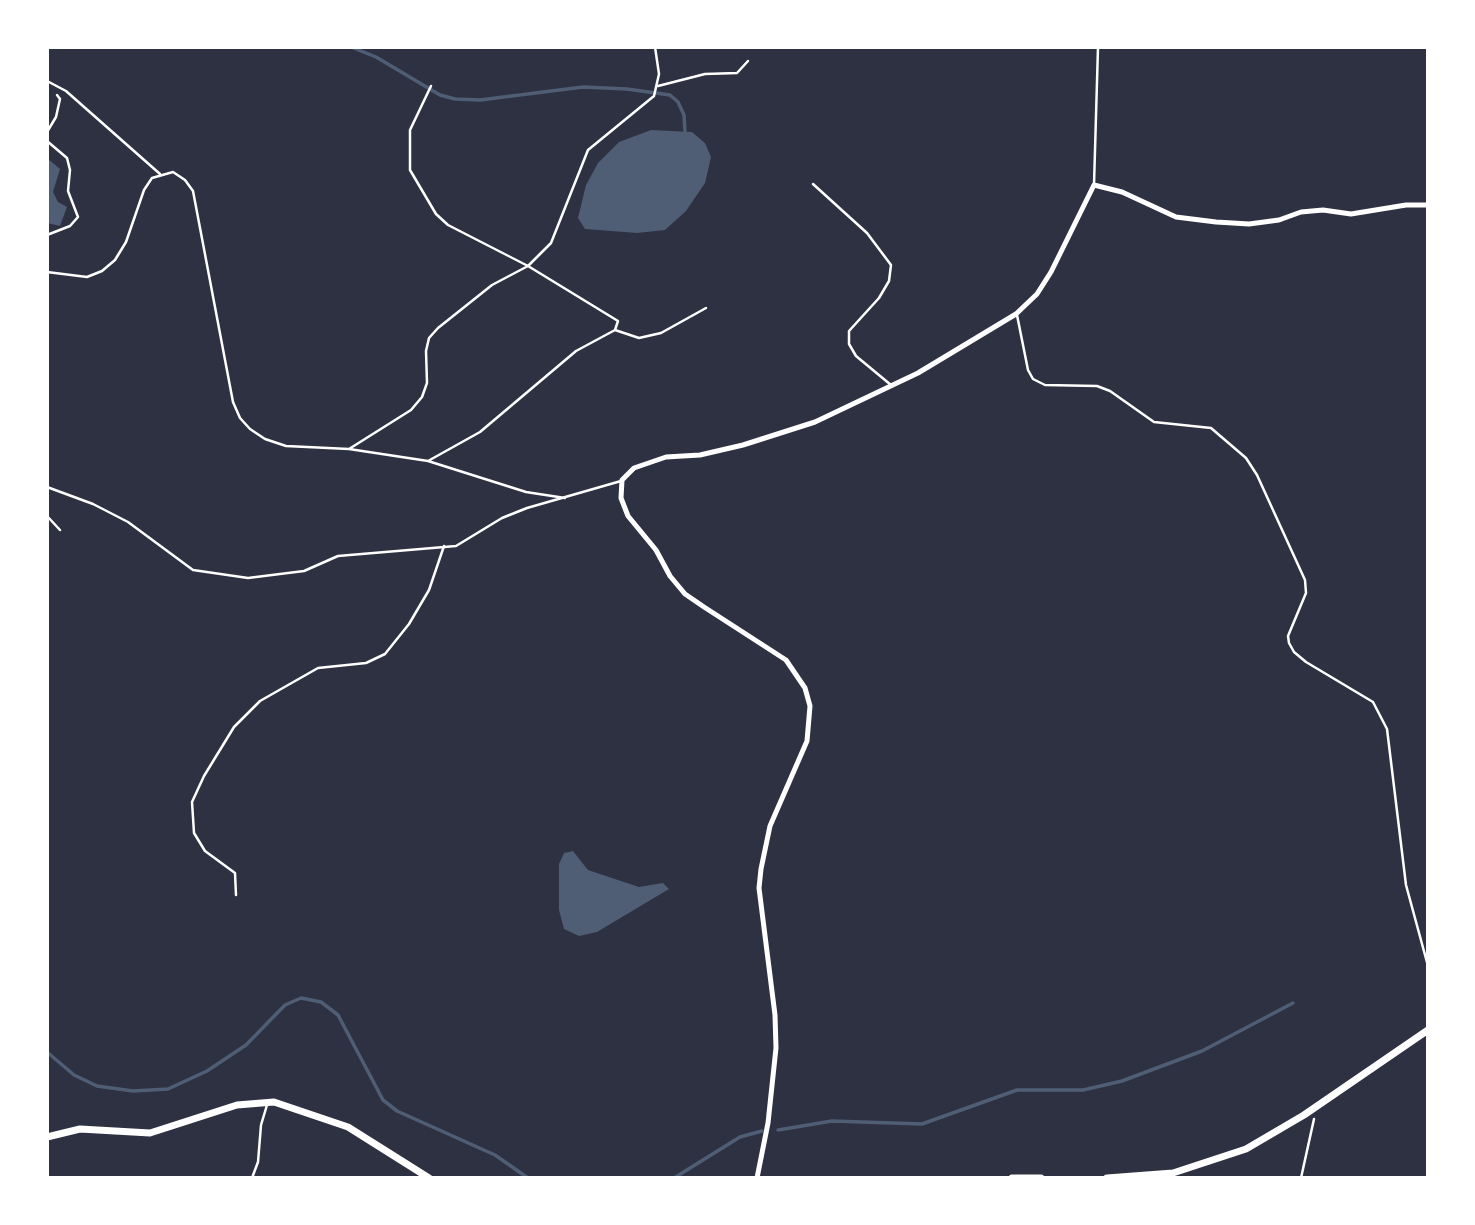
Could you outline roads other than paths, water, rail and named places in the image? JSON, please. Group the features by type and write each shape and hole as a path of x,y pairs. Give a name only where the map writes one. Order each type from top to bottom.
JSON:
{"street":[{"path":"757,1178 768,1123 776,1048 775,1015 760,888 761,869 770,827 807,741 810,706 804,688 786,660 704,607 670,576 656,551 628,516 621,498 622,480 634,468 666,457 700,455 743,445 815,422 954,353 1016,314 1037,294 1051,272 1094,185 1122,192 1176,217 1216,222 1250,224 1279,220 1301,212 1323,210 1351,214 1406,205 1428,205"},
{"path":"1107,1178 1173,1173 1246,1149 1317,1106 1428,1030"},
{"path":"47,1137 80,1129 150,1133 237,1105 268,1102 303,1109 348,1127 429,1178"},
{"path":"1012,1178 1041,1178"}],"lane":[{"path":"349,449 411,410 422,397 426,383 426,351 429,338 438,328 492,285 528,266 551,243 588,150 648,102 658,86 654,47"},
{"path":"1094,185 1098,47"},
{"path":"658,86 705,74 737,73 748,61"},
{"path":"49,82 66,91 118,134 160,174"},
{"path":"428,461 469,440 576,351 615,330 618,321 528,266 448,225 436,214 410,170 410,131 431,86"},
{"path":"47,272 87,277 108,265 126,242 144,190 152,178 173,172 185,180 193,191 233,402 240,418 265,439 286,446 349,449 428,461 526,492 565,498"},
{"path":"813,184 867,233 891,265 889,281 879,298 849,331 849,344 856,356 891,385"},
{"path":"615,330 639,338 662,333 706,309"},
{"path":"1016,314 1028,370 1033,379 1045,386 1097,386 1110,391 1154,422 1211,428 1245,458 1257,475 1305,580 1306,593 1288,636 1289,643 1294,652 1306,662 1373,702 1387,729 1406,886 1428,965"},
{"path":"47,487 93,504 128,522 193,570 231,578 304,571 338,556 444,546 467,541 502,517 622,480"},
{"path":"47,516 60,530"},
{"path":"236,895 235,873 205,851 194,833 192,802 204,776 234,727 260,701 318,667 366,663 385,654 429,590 444,546"},
{"path":"252,1178 268,1102"}],"water":[{"path":"651,130 692,132 705,143 711,157 705,183 686,211 665,230 637,233 585,229 578,218 586,185 598,163 619,142"},
{"path":"47,158 60,169 53,192 58,202 67,207 60,226 47,223"},
{"path":"573,851 588,870 639,887 663,883 669,889 597,932 579,936 564,929 559,910 559,864 564,853"}],"waterway":[{"path":"351,47 376,57 440,95 455,99 480,100 583,87 670,95 678,102 684,115 685,132"},
{"path":"47,1052 74,1075 97,1086 133,1091 168,1089 207,1071 246,1045 285,1005 301,998 321,1002 338,1015 383,1100 397,1111 495,1155 528,1178"},
{"path":"778,1130 832,1121 922,1124 1017,1090 1083,1090 1122,1081 1202,1051 1293,1003"},
{"path":"674,1178 740,1137 762,1131"}]}
